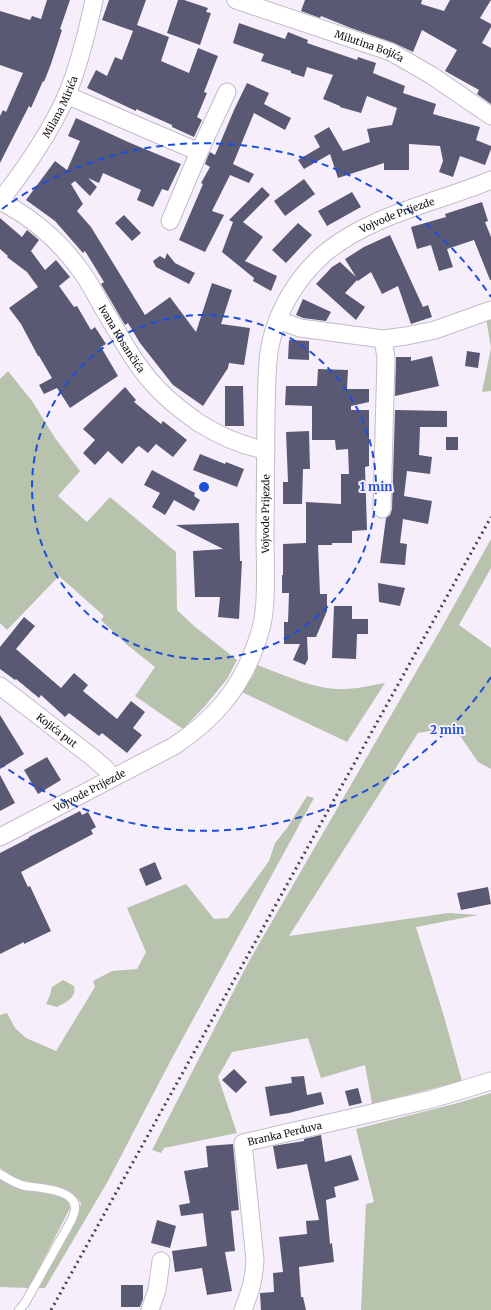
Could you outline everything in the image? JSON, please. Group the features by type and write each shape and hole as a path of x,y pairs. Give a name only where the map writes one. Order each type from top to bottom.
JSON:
{"street":[{"name":"Milana Mirića","path":"0,201 36,151 54,121 66,96 82,49 94,0"},
{"name":"Milutina Bojića","path":"236,0 391,52 431,75 491,116"},
{"path":"170,221 199,152 228,92"},
{"path":"66,96 199,152"},
{"name":"Vojvode Prijezde","path":"0,837 174,746 192,734 210,718 240,682 257,641 264,612 268,361 270,344 287,300 303,276 325,254 338,243 363,228 385,218 491,180"},
{"name":"Ivana Kosančića","path":"0,201 14,208 46,233 67,253 86,279 145,373 159,390 175,405 215,433 251,448 266,450"},
{"path":"278,320 300,328 383,339 435,330 491,310"},
{"path":"382,508 386,358 383,339"},
{"name":"Kojića put","path":"0,686 92,757 112,778"},
{"name":"Branka Perduva","path":"243,1310 251,1289 255,1260 243,1143 432,1099 491,1081"},
{"path":"150,1310 157,1290 161,1261"}],"lane":[{"path":"0,1174 23,1185 59,1191 68,1195 75,1205 71,1221 25,1303 19,1310"}],"green space":[{"path":"491,317 491,348 486,318"},
{"path":"491,348 491,391 482,392"},
{"path":"8,371 32,401 55,438 80,471 58,496 87,522 110,497 176,552 177,610 194,626 237,660 227,679 205,706 183,729 135,696 155,667 126,644 101,620 104,616 59,576 7,630 0,623 0,379"},
{"path":"491,539 491,568 459,625 491,648 491,769 478,762 454,727 418,733 289,936 448,913 478,915 416,927 443,1013 462,1081 372,1104 365,1065 321,1078 308,1038 232,1052 218,1077 237,1133 164,1148 161,1153 152,1150 248,963 442,627"},
{"path":"257,665 300,681 333,689 354,688 385,683 347,742 242,692 253,676"},
{"path":"307,796 314,798 172,1058 108,1181 45,1288 39,1288 79,1212 81,1203 70,1192 63,1189 24,1182 0,1168 0,1015 7,1013 15,1028 26,1038 56,1051 95,987 93,981 112,971 137,969 146,952 127,908 186,884 214,919 228,918 269,861 275,843 287,828"},
{"path":"63,980 74,986 74,994 72,997 57,1007 46,1004 52,987"},
{"path":"491,1093 491,1310 361,1310 366,1204 374,1202 356,1129"},
{"path":"0,1178 60,1195 67,1200 70,1206 29,1288 0,1287"}],"building":[{"path":"47,0 70,0 60,29 62,30 44,82 43,81 31,108 29,106 0,163 0,116 3,110 6,112 23,73 0,65 0,11 30,20 32,16 41,19"},
{"path":"109,0 146,0 137,25 169,37 161,61 189,73 198,48 218,56 204,92 207,93 197,117 202,120 194,137 172,127 172,125 136,109 136,111 87,88 96,70 107,76 115,57 122,60 133,31 102,20"},
{"path":"178,0 184,0 208,8 206,12 211,13 200,45 167,33"},
{"path":"305,0 422,0 421,4 444,11 450,0 491,0 480,18 491,24 491,27 482,43 491,48 491,104 477,94 479,90 445,71 457,50 422,30 413,52 394,43 321,16 320,18 301,11"},
{"path":"239,23 285,39 288,32 308,40 307,43 357,60 358,57 376,63 373,73 405,86 403,93 436,104 433,114 480,127 476,140 491,146 485,165 460,156 453,177 439,172 443,161 440,146 409,144 409,170 384,170 384,163 338,178 330,154 304,169 298,160 320,147 314,136 329,127 343,151 370,142 367,129 392,125 397,108 367,96 361,113 340,107 323,99 333,75 307,67 304,77 261,61 264,54 233,43"},
{"path":"247,83 269,93 264,104 291,118 285,130 254,113 233,164 254,174 249,183 230,175 212,211 224,215 205,252 179,240 203,184 201,183 210,167 205,164 208,156 210,152 215,155"},
{"path":"76,118 181,164 168,191 162,189 153,207 137,200 141,190 103,173 99,183 88,178 97,187 90,196 75,181 71,184 83,204 77,211 91,227 145,315 170,297 196,332 212,283 232,290 221,324 250,328 244,365 229,363 228,368 203,406 173,385 140,343 128,323 125,325 101,284 104,282 85,251 83,253 55,221 26,200 55,161 67,170 80,141 68,136"},
{"path":"304,179 315,194 285,216 274,201"},
{"path":"262,187 270,195 243,222 263,237 245,261 277,276 271,291 253,281 254,278 222,252 233,222 229,220"},
{"path":"352,192 361,207 327,226 318,211"},
{"path":"482,202 488,221 485,222 491,237 491,280 474,240 447,249 453,267 439,271 431,245 417,249 411,227 446,217 445,214"},
{"path":"124,215 141,233 132,241 115,223"},
{"path":"0,218 22,237 27,230 39,240 31,251 45,270 56,260 70,277 59,286 74,307 77,306 91,330 95,327 106,344 101,347 118,376 70,408 57,388 44,394 39,385 52,378 21,324 9,308 38,287 27,272 7,257 8,256 0,249"},
{"path":"298,223 312,235 286,263 272,250"},
{"path":"390,235 423,307 428,305 432,317 411,324 398,286 382,294 371,272 358,281 357,280 345,293 365,307 356,320 316,284 332,267 340,262 356,277 345,259 364,247"},
{"path":"167,253 175,263 195,273 189,284 156,267 153,261 160,256 165,259"},
{"path":"303,299 331,312 326,321 303,318 296,315"},
{"path":"289,340 309,341 309,360 288,359"},
{"path":"467,351 480,353 478,368 465,366"},
{"path":"432,356 439,386 395,396 396,357 411,357 411,361"},
{"path":"318,369 348,370 347,389 369,389 369,402 351,406 351,410 369,410 369,466 365,467 367,530 352,531 352,543 318,545 320,594 327,594 327,611 316,637 307,637 308,659 305,665 293,660 300,644 284,644 284,622 288,622 289,593 282,593 283,544 306,543 306,502 341,504 341,474 349,474 348,449 336,450 335,440 312,440 312,406 285,405 286,386 317,386"},
{"path":"225,386 243,386 244,426 225,426"},
{"path":"125,387 136,400 134,402 161,424 163,421 187,440 173,457 156,444 148,453 139,446 122,464 108,451 95,465 83,453 95,440 83,429"},
{"path":"395,410 447,411 447,427 420,427 419,455 432,457 430,474 407,471 404,496 432,501 428,524 403,519 400,543 407,544 405,565 380,563 386,518 390,515 392,509"},
{"path":"309,431 310,469 303,469 302,504 283,504 283,482 288,482 286,432"},
{"path":"446,437 458,437 458,450 446,450"},
{"path":"200,454 225,464 226,462 244,469 237,487 193,470"},
{"path":"152,470 195,493 194,496 200,500 194,511 174,500 165,515 152,507 160,493 144,485"},
{"path":"239,523 240,561 242,561 239,619 218,617 220,597 195,597 193,551 223,549 176,525"},
{"path":"378,583 405,588 400,606 379,602"},
{"path":"334,606 352,606 352,619 368,619 368,634 357,634 356,659 332,658"},
{"path":"24,617 35,626 16,649 61,688 74,673 88,685 83,691 117,719 131,701 145,712 133,728 142,735 127,753 102,733 99,736 69,713 65,717 41,695 39,698 16,679 15,680 0,669 0,647"},
{"path":"0,715 24,754 0,769"},
{"path":"47,757 61,780 38,794 24,770"},
{"path":"0,775 15,803 0,811"},
{"path":"80,811 82,815 88,812 96,827 91,830 93,834 21,872 28,887 30,886 51,931 0,954 0,853"},
{"path":"155,862 162,879 146,886 139,869"},
{"path":"488,887 491,904 461,910 457,893"},
{"path":"234,1069 247,1082 236,1093 222,1080"},
{"path":"304,1076 307,1095 321,1092 324,1104 270,1116 265,1087 292,1083 291,1077"},
{"path":"358,1088 362,1103 349,1106 345,1091"},
{"path":"321,1135 325,1162 351,1155 359,1180 334,1187 336,1197 326,1200 330,1244 332,1243 334,1262 299,1267 301,1297 303,1297 306,1310 261,1310 260,1293 274,1292 273,1273 283,1272 279,1237 307,1234 306,1221 319,1220 307,1164 277,1169 273,1146 304,1141 304,1139"},
{"path":"233,1144 239,1210 231,1211 235,1251 225,1252 232,1291 207,1295 202,1268 175,1272 172,1251 207,1246 203,1213 181,1216 179,1205 190,1203 184,1171 208,1167 206,1146"},
{"path":"157,1220 176,1226 170,1248 151,1243"},
{"path":"121,1285 143,1285 143,1299 140,1307 121,1307"}],"railway":[{"path":"51,1310 491,517"}]}
